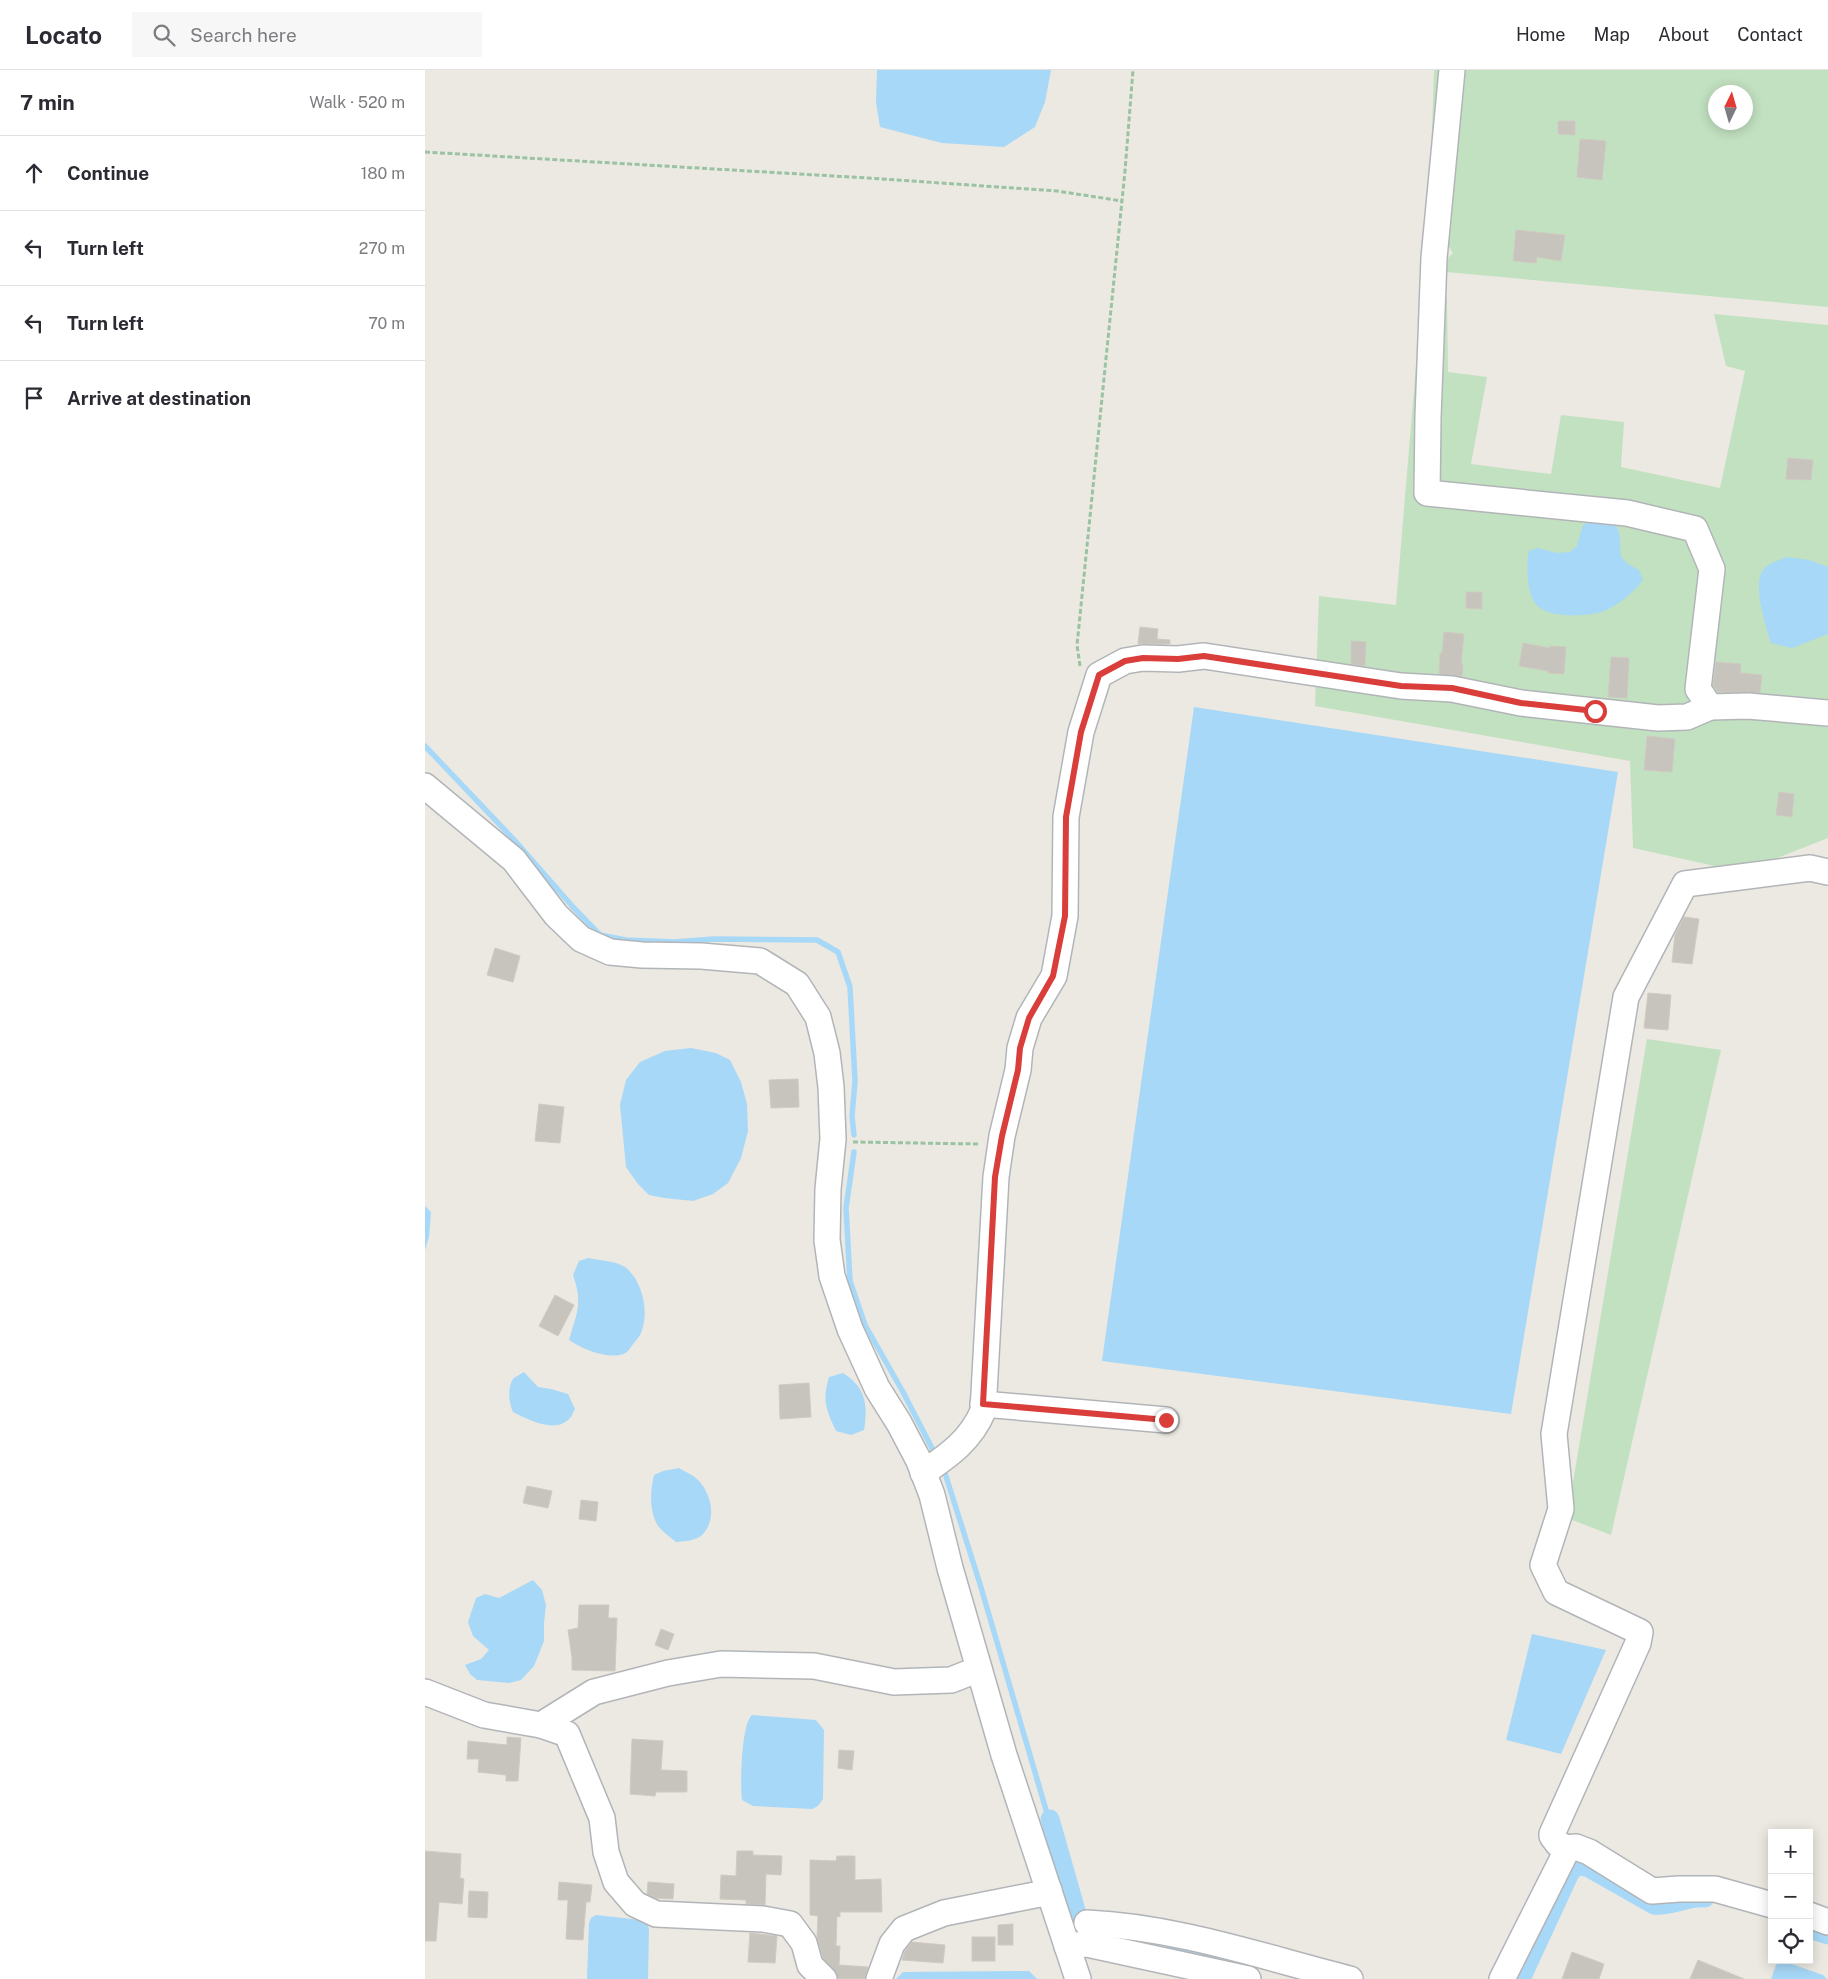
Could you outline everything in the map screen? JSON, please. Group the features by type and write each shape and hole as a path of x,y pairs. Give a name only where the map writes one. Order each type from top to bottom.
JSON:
{"street":[{"path":"1452,70 1434,258 1427,493 1627,514 1695,528 1711,569 1699,689 1710,706"},
{"path":"923,1473 966,1440 979,1420 983,1404 995,1177 1018,1070 1020,1048 1029,1018 1053,976 1065,916 1066,817 1081,732 1099,675 1125,661 1143,658 1178,659 1204,656 1401,686 1452,688 1521,703 1658,718 1687,717 1710,706 1749,706 1828,713"},
{"path":"425,786 513,860 556,915 581,939 610,952 760,961 797,984 818,1017 827,1053 831,1087 833,1139 828,1189 827,1240 833,1276 849,1329 877,1388 899,1423 932,1495 950,1568 1004,1755 1078,1979"},
{"path":"1768,1904 1715,1889 1652,1891 1589,1852 1576,1847 1568,1848 1558,1844 1552,1836 1634,1652 1640,1632 1556,1592 1543,1566 1561,1509 1554,1434 1626,997 1685,884 1810,868 1828,872"},
{"path":"983,1404 1166,1420"},
{"path":"541,1725 594,1692 668,1673 721,1664 814,1666 894,1682 951,1680 979,1669"},
{"path":"425,1692 484,1715 541,1725 567,1734 602,1818 606,1852 616,1882 635,1904 656,1914 730,1916 790,1924 804,1943 810,1965 824,1979"},
{"path":"1502,1979 1568,1848"},
{"path":"879,1979 891,1944 904,1929 944,1913 1040,1894 1049,1890"},
{"path":"1813,1916 1828,1922"},
{"path":"1087,1923 1112,1924 1201,1939 1350,1979"},
{"path":"1067,1946 1087,1944 1249,1979"}],"path":[{"path":"1081,671 1077,645 1122,201 1133,70"},
{"path":"425,152 1057,191 1122,201"},
{"path":"833,1139 849,1142 919,1142 957,1145 1001,1143"}],"green space":[{"path":"1434,70 1828,70 1828,307 1435,271 1453,253 1429,218"},
{"path":"1422,293 1447,298 1448,372 1487,377 1471,464 1551,474 1561,415 1624,422 1621,467 1720,488 1745,371 1726,366 1714,314 1828,325 1828,838 1742,872 1633,848 1630,761 1315,706 1319,596 1396,605"},
{"path":"1647,1039 1721,1050 1611,1535 1567,1518"}],"water":[{"path":"877,70 1051,70 1045,102 1035,127 1004,147 942,143 880,127 876,102"},
{"path":"1593,520 1603,520 1615,525 1619,534 1621,557 1628,564 1639,570 1643,580 1621,602 1597,613 1568,615 1548,612 1540,608 1535,603 1530,592 1527,570 1529,551 1537,548 1557,553 1570,552 1577,546 1583,525"},
{"path":"1787,557 1809,560 1828,567 1828,634 1792,648 1771,643 1759,595 1760,577 1763,570"},
{"path":"1194,707 1618,772 1511,1414 1102,1361"},
{"path":"691,1048 716,1053 730,1060 741,1082 747,1104 748,1131 741,1158 728,1183 713,1194 693,1201 649,1195 638,1184 626,1167 620,1105 626,1080 640,1062 665,1051"},
{"path":"425,1206 431,1212 429,1237 425,1250"},
{"path":"588,1258 612,1262 625,1267 640,1287 644,1305 644,1322 639,1337 627,1352 621,1355 613,1356 597,1353 569,1340 578,1308 578,1293 573,1275 579,1261"},
{"path":"524,1372 538,1387 568,1394 575,1409 570,1418 563,1423 549,1425 541,1424 513,1412 510,1400 510,1387 513,1379"},
{"path":"843,1373 857,1384 864,1398 865,1405 864,1430 851,1435 836,1431 826,1405 829,1377"},
{"path":"679,1468 699,1481 710,1500 711,1515 707,1529 702,1535 690,1540 676,1542 658,1526 653,1514 651,1494 654,1475"},
{"path":"533,1580 542,1590 546,1605 544,1641 534,1666 521,1680 509,1683 477,1680 470,1674 465,1665 481,1659 489,1650 473,1636 468,1622 476,1598 485,1594 499,1598"},
{"path":"1532,1634 1606,1650 1561,1754 1506,1740"},
{"path":"752,1715 816,1720 824,1730 823,1799 818,1806 812,1809 753,1806 742,1800 741,1769 743,1742 748,1721"},
{"path":"596,1915 641,1920 647,1924 649,1929 648,1979 587,1979 589,1923 591,1918"},
{"path":"1792,1964 1823,1975 1827,1979 1771,1979 1776,1965"},
{"path":"1029,1971 1037,1979 896,1979 903,1972"}],"building":[{"path":"1558,121 1575,121 1575,135 1558,134"},
{"path":"1580,139 1606,141 1602,180 1577,177"},
{"path":"1516,230 1565,235 1561,261 1537,257 1536,263 1513,261"},
{"path":"1788,458 1813,460 1811,480 1786,479"},
{"path":"1466,592 1482,592 1482,609 1466,608"},
{"path":"1140,627 1158,629 1157,639 1170,640 1170,644 1138,644"},
{"path":"1444,632 1464,634 1461,664 1463,664 1462,676 1439,674"},
{"path":"1351,641 1366,642 1365,666 1351,664"},
{"path":"1523,643 1550,648 1550,646 1566,647 1564,674 1548,673 1548,671 1519,666"},
{"path":"1611,657 1629,658 1627,698 1608,697"},
{"path":"1716,662 1741,664 1740,673 1762,675 1760,693 1718,692 1713,685"},
{"path":"1647,736 1675,739 1672,772 1644,770"},
{"path":"1779,792 1794,794 1792,817 1776,815"},
{"path":"1684,917 1699,919 1692,964 1672,962 1675,935"},
{"path":"495,948 520,956 513,982 487,975"},
{"path":"1648,993 1671,995 1668,1030 1644,1028"},
{"path":"798,1079 799,1107 771,1108 769,1080"},
{"path":"539,1104 564,1107 560,1143 535,1141"},
{"path":"555,1295 574,1305 558,1336 539,1326"},
{"path":"809,1383 811,1417 780,1419 779,1385"},
{"path":"527,1486 552,1491 548,1508 523,1503"},
{"path":"581,1500 598,1502 596,1521 579,1519"},
{"path":"579,1605 609,1605 608,1618 617,1618 615,1671 572,1670 568,1630 578,1628"},
{"path":"661,1629 674,1634 668,1650 655,1645"},
{"path":"507,1737 521,1738 518,1781 506,1781 506,1775 478,1772 479,1759 467,1759 468,1741 507,1745"},
{"path":"632,1739 663,1741 661,1770 687,1771 687,1792 656,1792 655,1796 630,1794"},
{"path":"839,1750 854,1751 852,1770 838,1768"},
{"path":"425,1851 461,1854 460,1878 464,1879 462,1904 439,1902 436,1941 425,1941"},
{"path":"737,1851 753,1851 753,1855 782,1856 781,1875 766,1874 765,1905 746,1904 746,1900 720,1899 721,1875 736,1876"},
{"path":"837,1856 855,1856 855,1880 881,1879 882,1912 840,1912 840,1917 837,1916 836,1946 840,1946 839,1965 868,1967 865,1979 838,1979 834,1969 823,1958 817,1938 818,1916 810,1915 810,1860 836,1861"},
{"path":"559,1882 592,1885 590,1902 586,1902 583,1940 566,1939 568,1900 558,1900"},
{"path":"648,1882 674,1884 673,1899 655,1898 647,1894"},
{"path":"469,1891 488,1892 487,1918 468,1917"},
{"path":"1013,1924 1013,1945 998,1945 998,1925"},
{"path":"750,1933 777,1936 775,1963 748,1962"},
{"path":"972,1937 995,1937 995,1961 972,1961"},
{"path":"912,1942 945,1945 943,1963 902,1960 905,1951"},
{"path":"1572,1952 1604,1964 1599,1979 1562,1979"},
{"path":"1698,1960 1744,1979 1690,1979"}],"waterway":[{"path":"425,746 517,843 600,935 626,940 674,942 714,939 817,940 838,952 850,987 855,1081 852,1116 854,1135"},
{"path":"854,1152 846,1208 850,1281 865,1325 934,1452"},
{"path":"944,1470 980,1584 1051,1827"},
{"path":"1050,1819 1081,1928 1092,1931"},
{"path":"1521,1979 1570,1873 1576,1866 1587,1867 1654,1905 1705,1898"},
{"path":"1813,1930 1828,1935"},
{"path":"1176,1947 1249,1964"}],"route":[{"path":"1166,1420 983,1404 995,1177 1002,1136 1018,1070 1020,1048 1029,1018 1053,976 1065,916 1066,817 1081,732 1099,675 1125,661 1143,658 1178,659 1204,656 1401,686 1452,688 1521,703 1595,711"}]}
